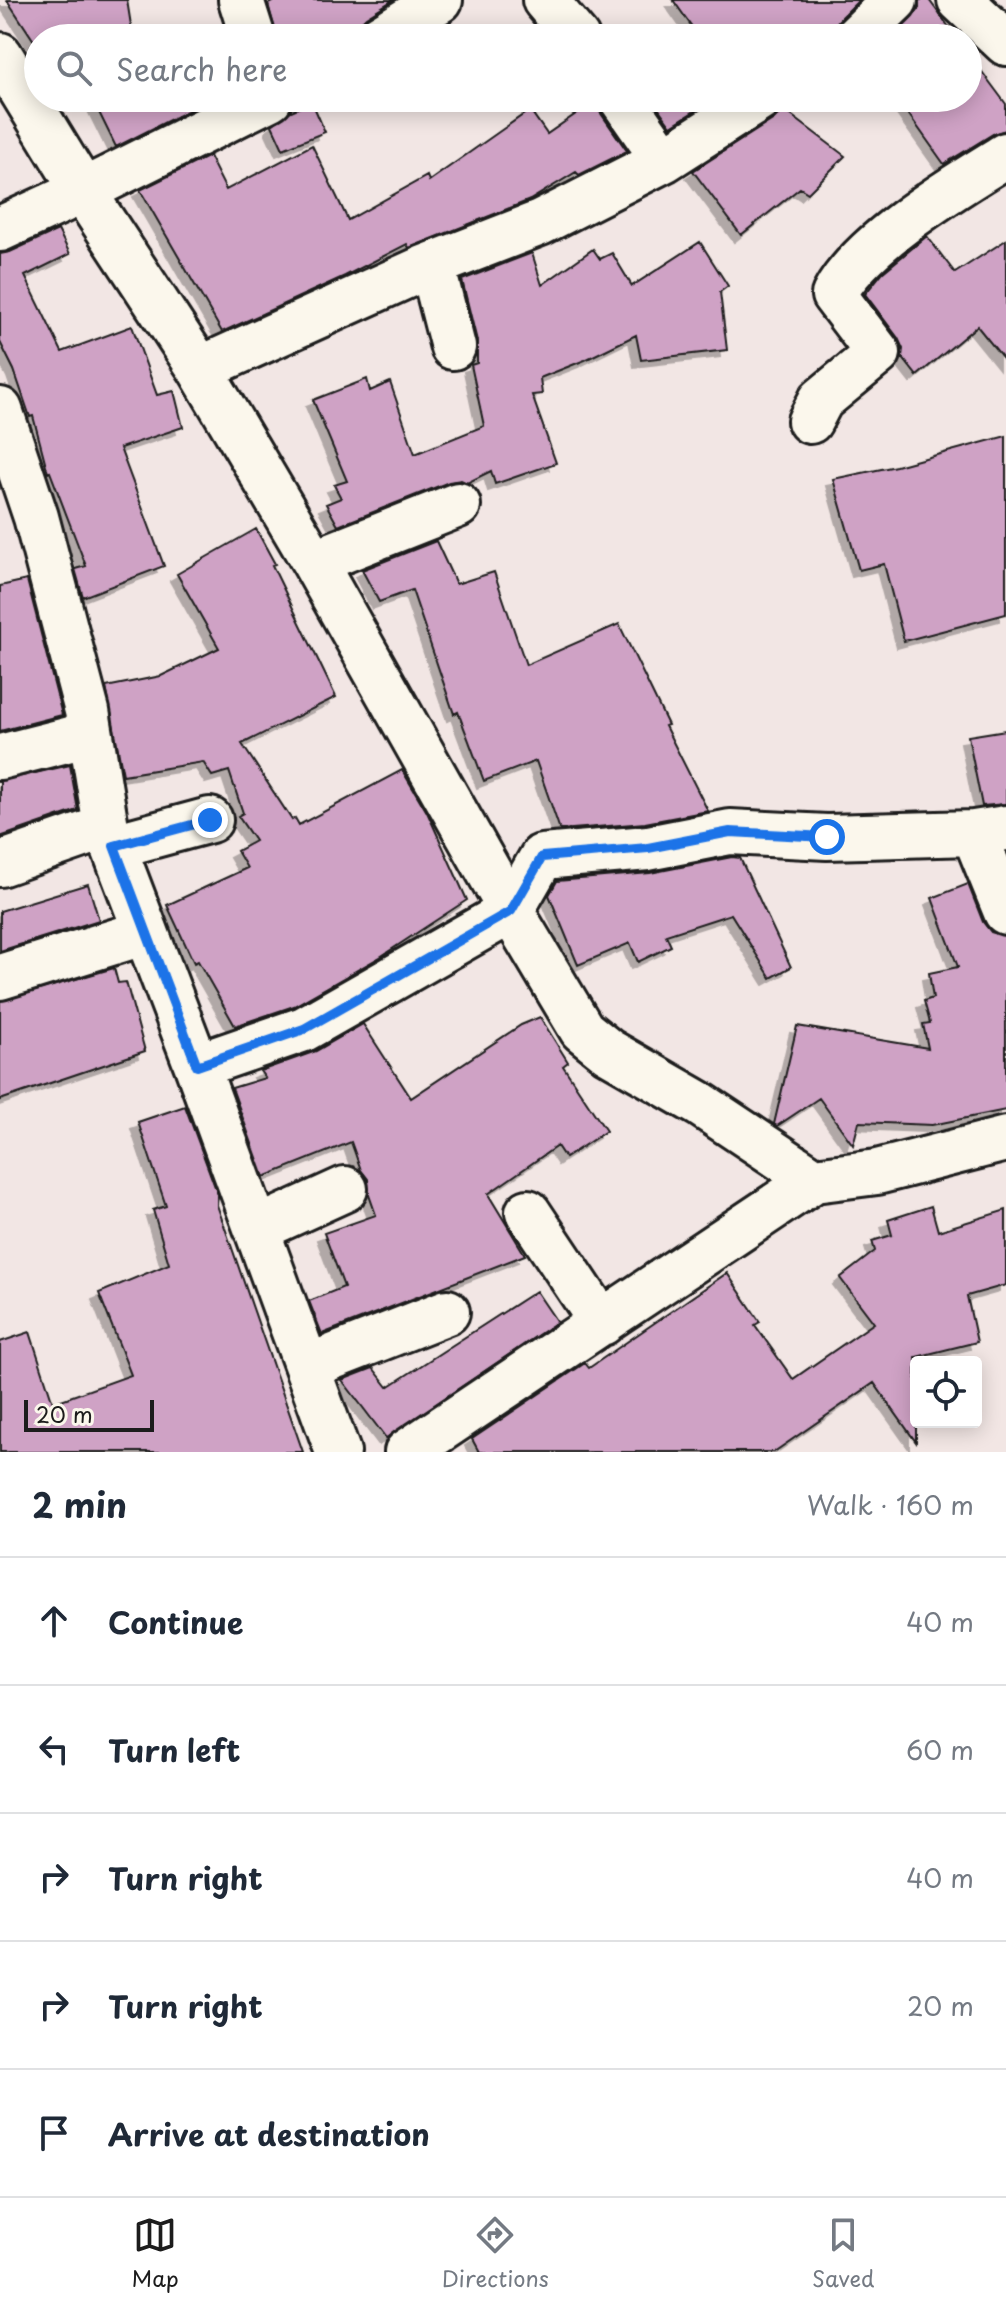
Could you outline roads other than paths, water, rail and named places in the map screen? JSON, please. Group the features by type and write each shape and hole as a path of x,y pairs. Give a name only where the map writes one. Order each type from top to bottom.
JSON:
{"street":[{"path":"241,0 249,24"},
{"path":"401,24 440,0"},
{"path":"545,0 565,24"},
{"path":"870,24 895,0"},
{"path":"960,0 1006,43"},
{"path":"0,55 24,94"},
{"path":"35,112 200,369 582,1030 608,1051 700,1104 814,1180"},
{"path":"0,229 242,112"},
{"path":"631,112 664,160"},
{"path":"200,369 432,265 540,223 664,160 739,112"},
{"path":"810,421 821,400 878,353 834,295 842,281 894,232 939,197 1006,155"},
{"path":"432,265 453,347"},
{"path":"0,410 36,517 90,734 110,837 338,1452"},
{"path":"314,562 458,505"},
{"path":"0,757 90,734"},
{"path":"0,864 110,837 210,820"},
{"path":"197,1066 304,1029 511,911 542,857 648,848 730,832 827,837 990,830 1006,912"},
{"path":"0,977 146,932"},
{"path":"424,1447 814,1180 877,1172 1006,1139"},
{"path":"257,1229 345,1189"},
{"path":"528,1212 602,1323"},
{"path":"307,1367 447,1312"}]}
